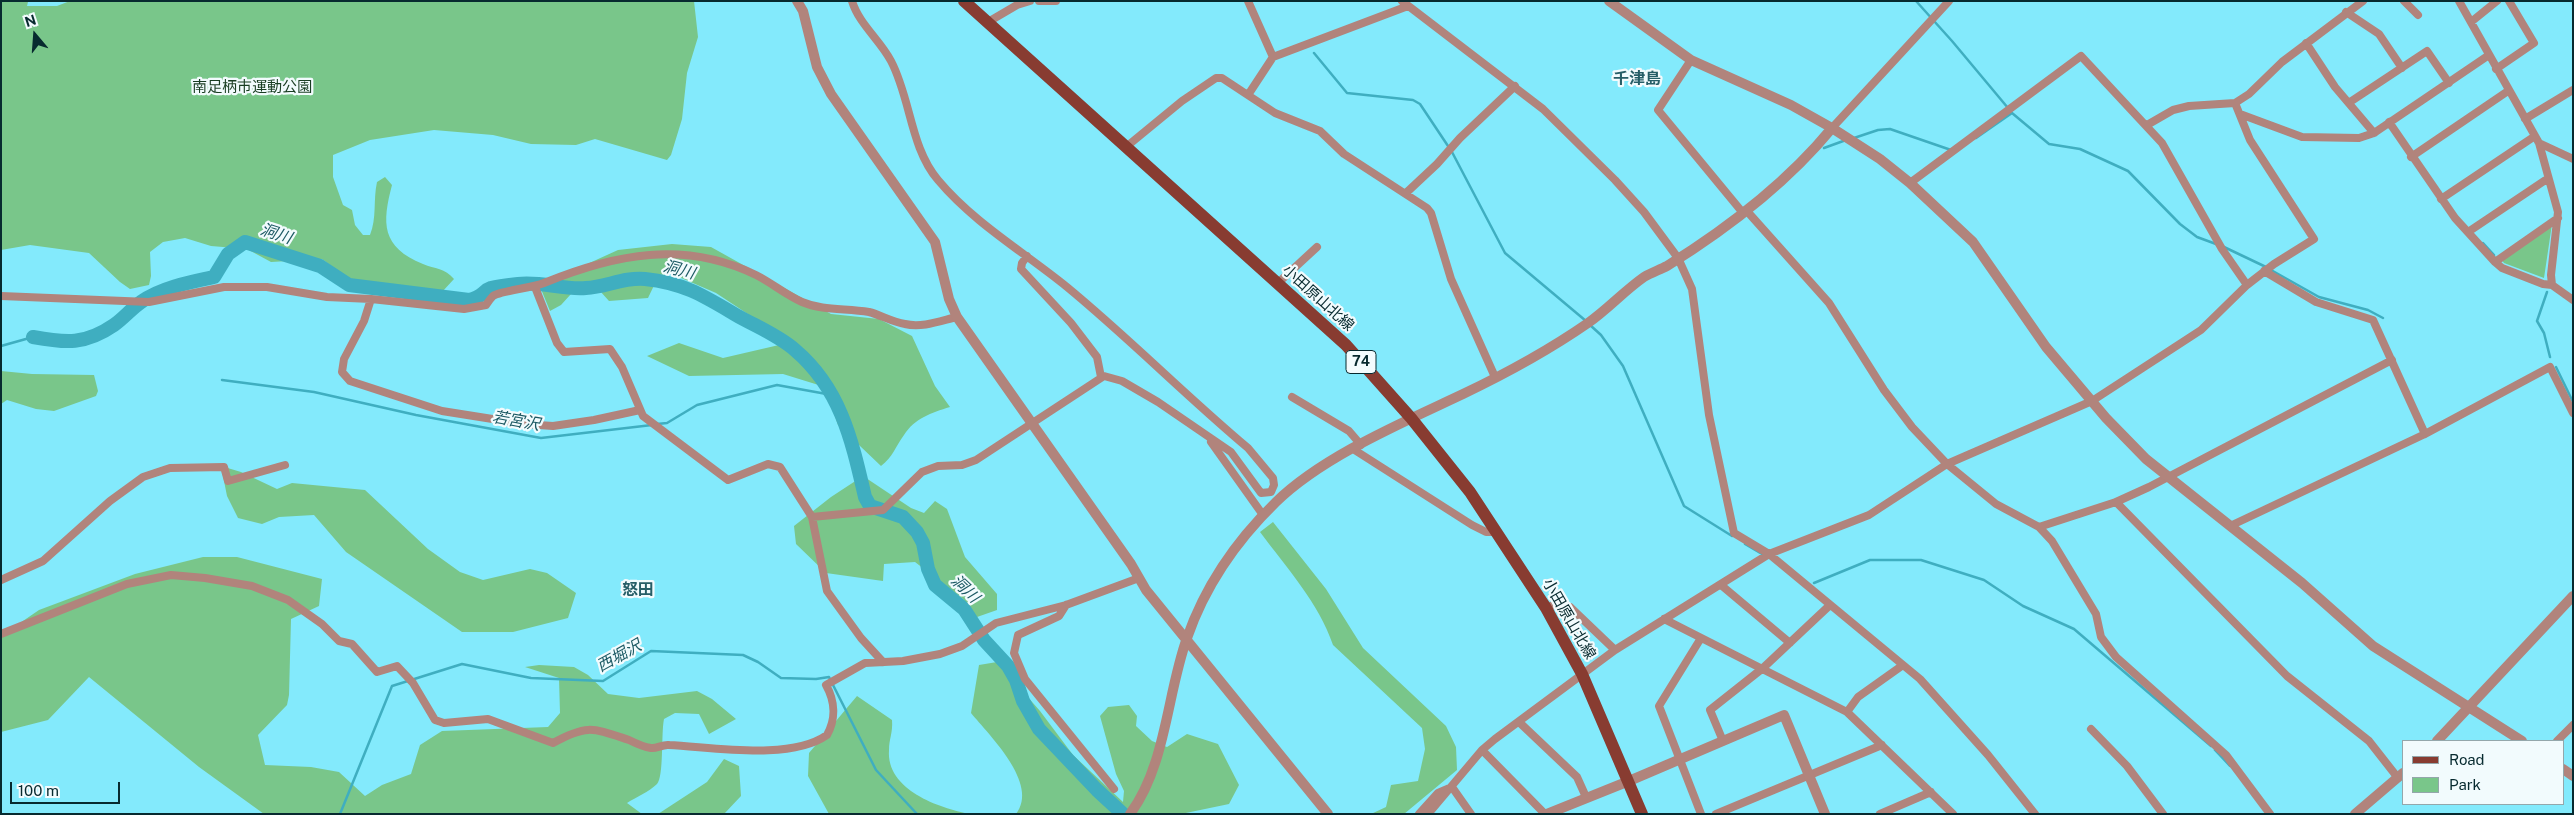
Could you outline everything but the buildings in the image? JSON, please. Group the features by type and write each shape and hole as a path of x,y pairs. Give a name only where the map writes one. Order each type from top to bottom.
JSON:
{"main road":[{"name":"小田原山北線","path":"964,1 1346,345 1411,418 1498,532 1546,608 1582,674 1642,814"}],"street":[{"path":"797,1 803,11 818,68 831,94 935,242 949,299 957,317 1139,578 1328,814"},
{"path":"812,517 883,510 922,472 938,466 962,465 976,460 1101,377 1122,381 1231,452 1262,493 1271,492 1274,485 1273,478 1248,448 1067,287 988,226 938,180 924,159 918,144 893,63 885,49 855,11 852,1"},
{"path":"988,22 1016,6 1030,1"},
{"path":"1039,1 1056,1"},
{"path":"1248,1 1273,57"},
{"path":"1608,1 1691,60 1791,105 1832,128 1880,159 1910,183 1973,242 2036,333 2092,401 2130,443 2167,477 2302,583 2373,646 2520,740"},
{"path":"1130,814 1143,792 1156,755 1186,639 1218,572 1266,512 1284,494 1357,447 1495,377 1589,322 1644,278 1678,258 1745,212 1796,166 1949,1"},
{"path":"2147,125 2173,110 2189,106 2235,103 2306,43 2363,1"},
{"path":"2404,1 2418,15"},
{"path":"2459,1 2508,91 2537,139 2558,218 2551,275 2552,285"},
{"path":"2471,22 2497,1"},
{"path":"2496,69 2534,43 2509,1"},
{"path":"1248,95 1273,57 1405,3 1543,109 1615,180 1644,212 1678,258 1692,289 1709,415 1734,533 1769,554 1903,665 1938,697 2035,814"},
{"path":"2346,12 2379,34 2402,68"},
{"path":"2306,43 2335,87 2350,102 2374,133"},
{"path":"2350,102 2427,51 2449,83"},
{"path":"2240,114 2302,137 2359,138 2374,133 2489,55"},
{"path":"1910,183 2081,56 2147,125 2171,157 2207,223 2247,284"},
{"path":"1691,60 1658,110 1745,212 1828,303 1884,390 1912,427 1947,464 1996,504 2039,527 2052,541 2096,614 2101,638 2116,656 2226,755 2270,814"},
{"path":"1126,147 1209,80 1222,78 1275,113 1320,131 1344,154 1406,193 1431,213 1451,279 1495,377"},
{"path":"1406,193 1515,86"},
{"path":"2525,120 2573,90"},
{"path":"2411,156 2508,91"},
{"path":"1428,814 1482,750 1615,650 1769,554 1869,515 1947,464 2092,401 2201,330 2247,284 2314,239 2250,140 2235,103"},
{"path":"2389,122 2441,199 2495,262 2502,268 2543,284 2552,285 2573,300"},
{"path":"2537,139 2573,159"},
{"path":"2441,199 2537,139"},
{"path":"2468,232 2547,179"},
{"path":"2495,262 2558,218"},
{"path":"1278,283 1317,247"},
{"path":"1,296 149,302 224,287 267,287 327,297 371,298 464,309 486,305 494,295 535,287 599,262 638,255 672,254 696,256 728,264 756,275 802,302 828,309 869,312 905,324 922,325 957,317"},
{"path":"1027,256 1021,268 1072,323 1097,357 1101,377"},
{"path":"2264,271 2316,302 2369,317 2392,360 2424,434"},
{"path":"535,287 557,343 564,352 610,349 622,367 643,416 728,480 768,464 780,467 812,517 827,591 862,638 883,662"},
{"path":"371,298 364,321 344,359 342,372 350,380 442,412 524,424 553,426 594,420 640,410"},
{"path":"2039,527 2116,502 2392,360"},
{"path":"2230,526 2424,434 2550,367 2573,413"},
{"path":"1292,397 1349,431 1357,447 1472,525 1486,532 1498,532"},
{"path":"1206,434 1266,512"},
{"path":"1,580 43,560 110,501 143,477 170,468 224,467 228,481 266,472 284,465"},
{"path":"2116,502 2287,676 2369,741 2400,775 2355,814"},
{"path":"1,634 127,584 171,575 252,586 288,600 322,624 340,641 352,644 377,672 397,666 413,683 435,720 444,723 488,719 553,743 575,731 598,730 651,748 666,745 735,751 763,750 798,746 822,739 828,735 834,719 830,693 826,685 865,663 903,661 940,654 962,646 996,623 1066,605 1139,578"},
{"path":"1721,585 1790,644"},
{"path":"2438,740 2573,596"},
{"path":"1546,608 1556,604 1570,607 1615,650"},
{"path":"1066,605 1059,616 1018,635 1014,653 1025,679 1114,789"},
{"path":"1723,741 1710,710 1763,668 1830,605"},
{"path":"1664,619 1847,712 1953,814"},
{"path":"1701,638 1659,706 1702,814"},
{"path":"1847,712 1858,697 1903,665"},
{"path":"1482,750 1546,814 1629,782 1784,715 1825,814"},
{"path":"1519,722 1577,776 1586,797"},
{"path":"2558,740 2573,725"},
{"path":"2091,729 2127,766 2163,814"},
{"path":"1716,814 1809,777 1882,745"},
{"path":"1420,814 1438,793 1452,787"},
{"path":"1452,787 1471,814"},
{"path":"1880,814 1931,792"}],"green space":[{"name":"南足柄市運動公園","path":"1,1 25,1 28,2 27,6 57,6 70,1 694,1 698,37 687,73 682,119 671,155 667,160 595,139 576,145 531,144 493,135 434,130 370,140 333,155 333,177 343,205 352,210 355,225 363,235 370,235 372,229 377,182 385,177 392,185 386,222 392,242 409,257 451,275 454,279 442,292 350,280 322,259 271,262 247,249 211,246 185,238 163,242 150,252 151,276 149,285 130,289 89,253 30,245 1,250"},
{"path":"2552,224 2544,278 2504,263 2501,259"},
{"path":"672,244 711,247 831,314 879,319 912,336 935,386 950,407 930,414 913,424 881,466 838,425 825,387 783,374 689,376 647,356 679,343 723,358 779,345 769,328 716,293 672,274 659,275 648,298 609,301 600,291 571,294 561,305 550,311 541,289 585,265 618,250"},
{"path":"1,371 32,374 94,375 98,391 96,396 54,411 36,409 7,400 1,404"},
{"path":"221,466 241,472 277,489 292,483 365,490 428,549 460,572 483,580 530,569 547,573 576,593 568,618 513,632 462,632 346,552 314,515 279,517 262,524 238,518 227,496"},
{"path":"863,476 911,508 924,513 935,501 947,509 965,557 997,594 997,610 977,617 963,599 915,562 884,564 883,581 826,573 796,544 794,526 831,497"},
{"path":"1273,522 1326,589 1363,648 1446,726 1456,747 1457,770 1404,814 1371,814 1386,807 1391,785 1418,781 1425,749 1422,728 1333,645 1311,600 1260,532"},
{"path":"203,557 237,557 322,579 319,606 291,619 289,695 287,705 258,735 265,765 311,767 339,772 365,796 382,785 411,774 420,745 442,731 548,727 560,713 559,678 525,667 539,665 574,667 588,675 608,694 639,698 697,691 712,699 736,719 709,734 699,714 675,713 664,719 662,764 659,780 650,790 627,803 642,814 264,814 199,767 89,677 48,720 1,732 1,636 39,610 135,574"},
{"path":"997,662 1040,711 1073,755 1123,802 1124,791 1116,774 1100,716 1108,707 1129,705 1137,716 1136,726 1152,741 1167,747 1187,734 1218,744 1239,785 1229,804 1181,814 1016,814 1022,802 1022,789 1017,775 1009,760 971,713 979,665"},
{"path":"857,696 892,720 889,750 890,764 896,776 905,786 930,802 970,814 829,814 808,776 809,753"},
{"path":"724,759 739,766 741,796 724,814 658,814 707,782"}],"waterway":[{"path":"1916,1 2008,108"},
{"path":"1314,53 1347,93 1413,100 1420,104 1452,152 1505,253 1586,321"},
{"path":"1976,138 2012,113 2049,144 2080,149 2128,171 2180,224 2197,237 2216,244"},
{"path":"1854,138 1878,130 1890,129 1951,150"},
{"path":"1824,148 1846,140"},
{"name":"洞川","path":"33,337 75,341 104,332 149,297 176,286 214,277 228,254 245,242 320,266 349,285 469,300 480,296 491,288 527,283 586,288 645,279 693,291 781,340 811,365 824,382 842,417 855,456 865,497 870,506 903,517 917,532 923,543 928,569 935,585 964,609 984,640 1008,666 1016,680 1023,701 1039,729 1097,790 1123,814"},
{"path":"2483,243 2494,255"},
{"path":"2224,247 2266,267"},
{"path":"2271,270 2319,297 2368,310 2383,318"},
{"path":"2547,292 2537,321 2544,333 2550,357"},
{"path":"1590,325 1601,335 1623,366 1684,506 1732,536"},
{"name":"洞川","path":"1,346 33,337"},
{"path":"2556,367 2573,402"},
{"name":"若宮沢","path":"222,380 314,392 416,415 541,438 652,425"},
{"name":"若宮沢","path":"657,424 667,423 697,405 777,385 832,395"},
{"path":"1745,544 1762,554"},
{"path":"1814,583 1870,560 1921,560 1984,580 2023,606 2074,629 2211,746"},
{"name":"西堀沢","path":"340,814 392,686 462,664 531,678 603,681 651,651 743,655 758,662 781,678 816,679 829,677 876,770 917,814"},
{"path":"2215,750 2230,766"},
{"name":"西堀沢","path":"1118,814 1122,812"}],"district":[{"name":"千津島","path":"1637,79"},
{"name":"怒田","path":"638,590"}]}
